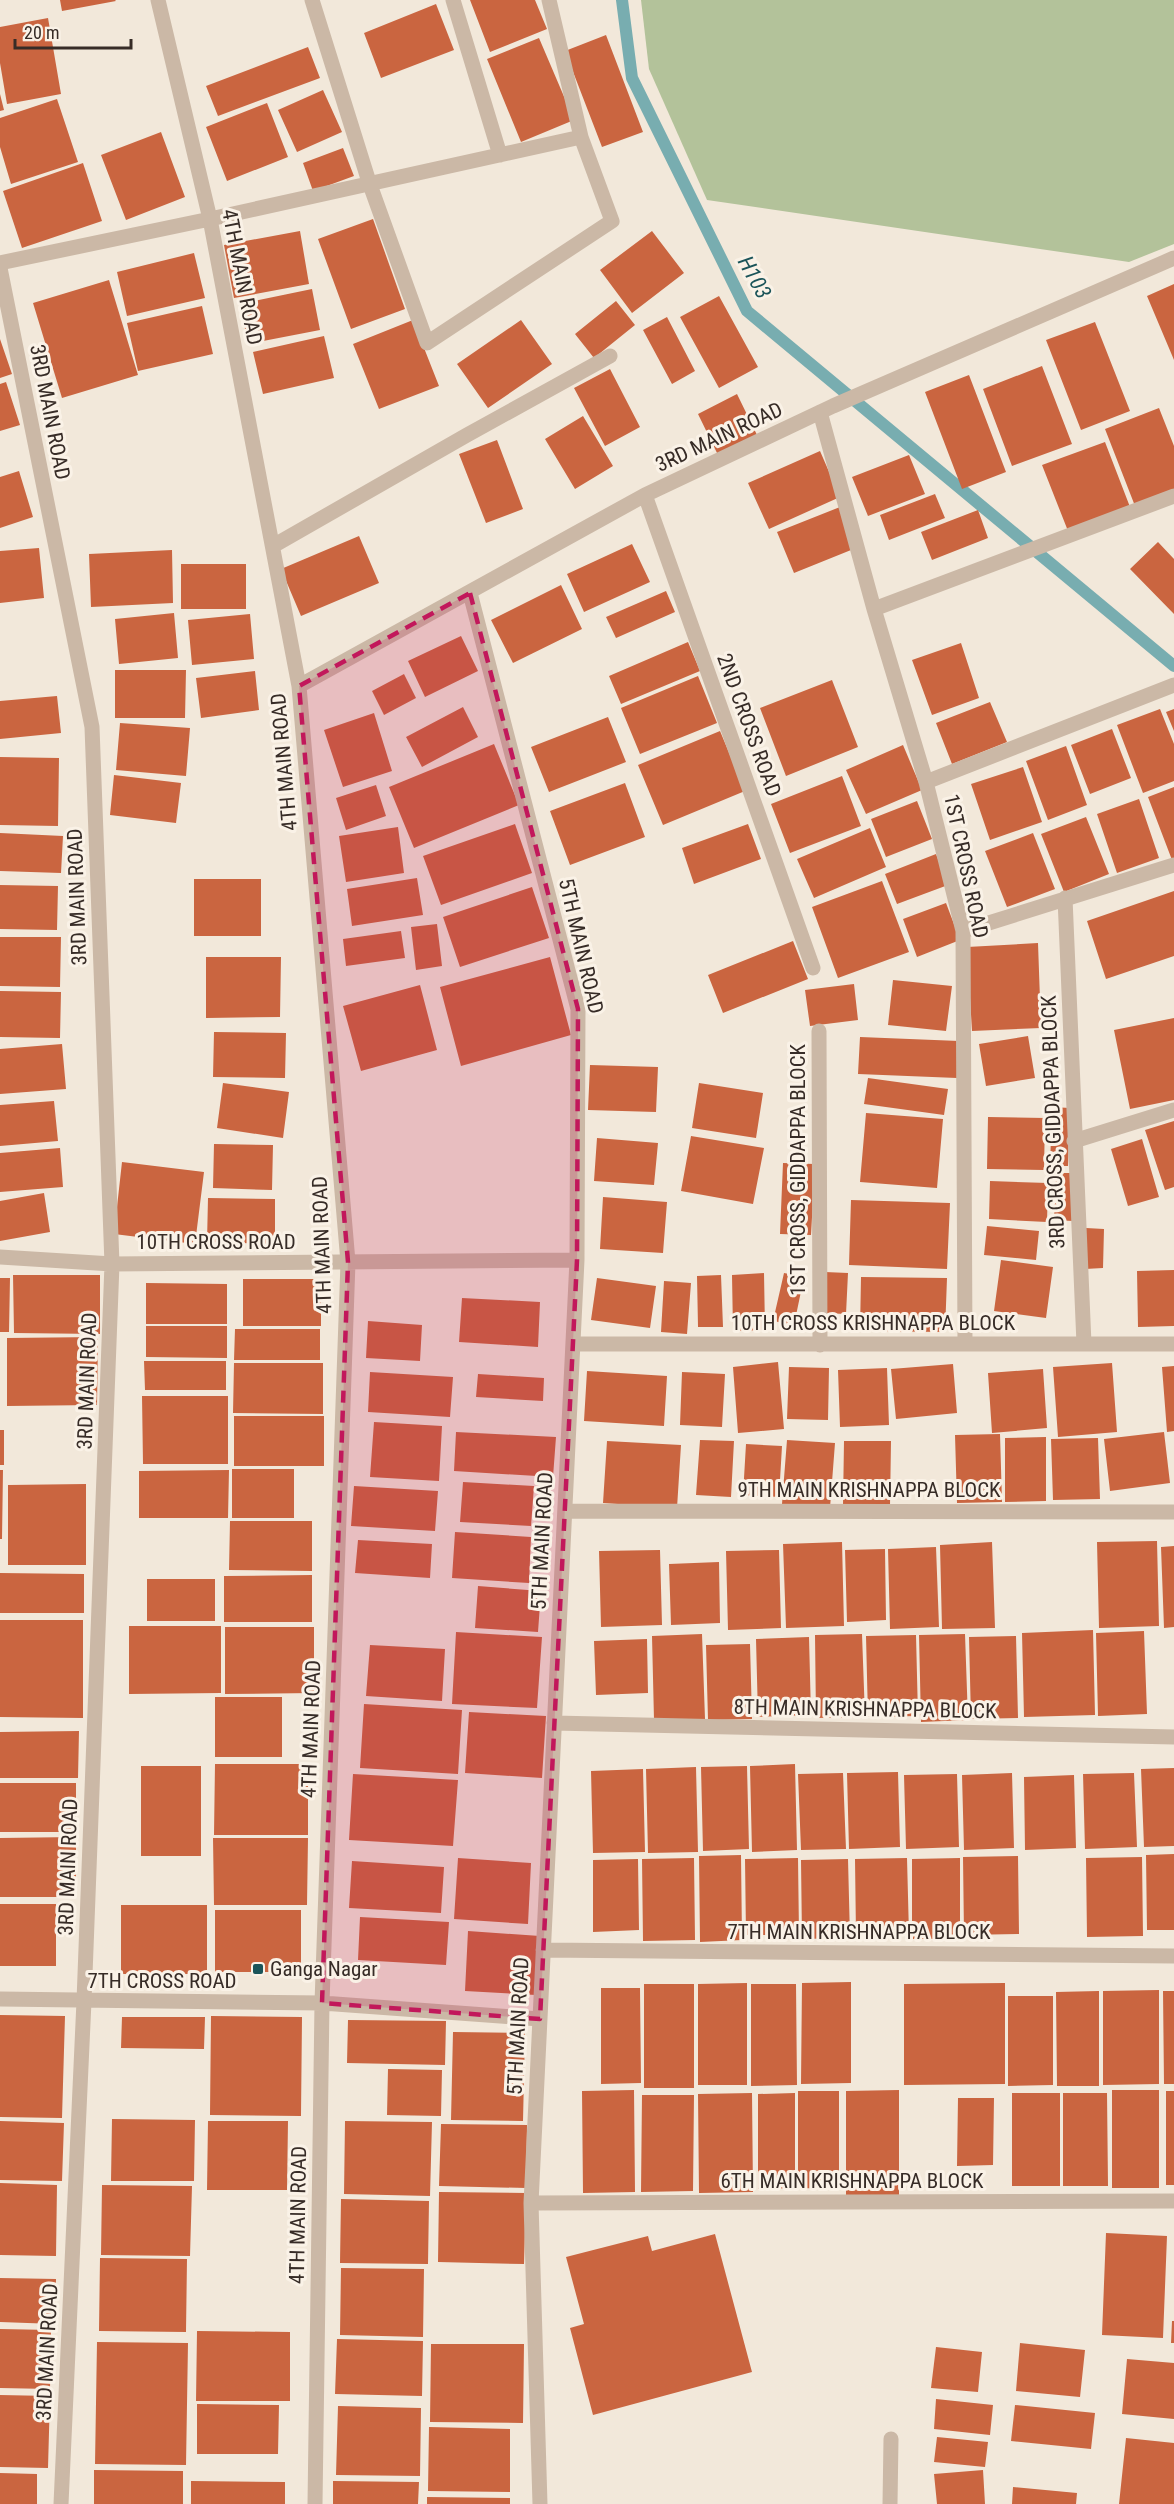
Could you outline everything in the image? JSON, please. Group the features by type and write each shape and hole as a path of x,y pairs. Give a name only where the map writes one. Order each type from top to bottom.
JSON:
{"street":[{"name":"4TH MAIN ROAD","path":"158,0 210,219 299,686 348,1262 322,2003 315,2504"},
{"path":"312,0 369,182 427,343 612,221 581,136 549,0"},
{"path":"453,0 500,155"},
{"path":"0,263 210,219 581,136"},
{"name":"3RD MAIN ROAD","path":"299,686 645,495 827,409 1174,258"},
{"name":"3RD MAIN ROAD","path":"0,268 92,727 112,1264 84,2001 61,2504"},
{"path":"273,546 610,356"},
{"name":"1ST CROSS ROAD","path":"827,409 874,609 926,782 963,931 965,1344"},
{"name":"2ND CROSS ROAD","path":"645,495 813,968"},
{"path":"874,609 1174,496"},
{"name":"5TH MAIN ROAD","path":"470,593 578,1008 577,1260 531,2203 540,2504"},
{"path":"926,782 1173,686"},
{"path":"963,931 1174,865"},
{"name":"3RD CROSS, GIDDAPPA BLOCK","path":"1065,898 1084,1344"},
{"name":"1ST CROSS, GIDDAPPA BLOCK","path":"819,1031 820,1345"},
{"path":"1074,1141 1174,1110"},
{"name":"10TH CROSS ROAD","path":"0,1257 112,1264 577,1260"},
{"name":"10TH CROSS KRISHNAPPA BLOCK","path":"573,1344 1174,1344"},
{"name":"9TH MAIN KRISHNAPPA BLOCK","path":"565,1511 1174,1512"},
{"name":"8TH MAIN KRISHNAPPA BLOCK","path":"554,1723 1174,1737"},
{"name":"7TH MAIN KRISHNAPPA BLOCK","path":"543,1950 1174,1956"},
{"name":"7TH CROSS ROAD","path":"0,1999 322,2003 540,2019"},
{"name":"6TH MAIN KRISHNAPPA BLOCK","path":"531,2203 1174,2201"},
{"path":"890,2504 891,2439"}],"highlighted area":[{"path":"470,593 578,1009 577,1260 540,2019 322,2003 348,1262 299,686"}],"green space":[{"path":"641,0 1174,0 1174,244 1129,262 707,200 649,69"}],"building":[{"path":"60,0 115,0 116,1 62,11"},
{"path":"470,0 535,0 547,29 490,52"},
{"path":"436,4 454,50 381,78 364,33"},
{"path":"48,18 61,94 7,104 0,63 0,27"},
{"path":"606,35 643,132 602,147 565,51"},
{"path":"539,38 574,120 521,142 487,59"},
{"path":"308,47 320,78 218,116 206,86"},
{"path":"323,90 342,132 297,152 278,110"},
{"path":"0,94 4,110 0,111"},
{"path":"57,99 78,162 11,184 0,147 0,118"},
{"path":"267,103 288,157 227,181 206,127"},
{"path":"161,132 185,197 126,220 101,155"},
{"path":"343,148 354,176 313,191 303,163"},
{"path":"83,163 102,221 22,248 3,191"},
{"path":"373,219 405,309 351,329 318,239"},
{"path":"300,231 309,284 234,298 224,245"},
{"path":"652,231 684,273 632,313 600,270"},
{"path":"194,253 205,298 127,316 117,272"},
{"path":"109,280 138,375 62,398 33,303"},
{"path":"1174,284 1174,360 1147,296"},
{"path":"312,289 320,330 248,344 240,304"},
{"path":"719,296 758,367 719,388 680,317"},
{"path":"616,301 635,325 594,358 575,334"},
{"path":"202,306 213,354 138,371 127,323"},
{"path":"667,317 695,371 672,384 643,330"},
{"path":"413,320 439,386 379,409 353,344"},
{"path":"521,320 552,364 488,408 457,364"},
{"path":"1095,322 1130,411 1081,430 1046,340"},
{"path":"324,336 334,378 263,394 253,352"},
{"path":"0,339 12,374 0,378"},
{"path":"1042,366 1072,444 1012,466 983,389"},
{"path":"610,369 640,427 605,446 574,388"},
{"path":"969,375 1006,472 962,489 925,392"},
{"path":"6,382 20,425 0,431 0,384"},
{"path":"737,394 757,435 718,455 698,414"},
{"path":"1159,408 1174,446 1174,491 1135,506 1105,429"},
{"path":"583,416 613,466 575,489 545,439"},
{"path":"497,440 523,509 486,523 459,454"},
{"path":"1105,442 1130,507 1068,531 1042,465"},
{"path":"820,451 840,497 769,529 748,483"},
{"path":"909,455 925,494 868,516 852,477"},
{"path":"19,471 33,517 0,528 0,477"},
{"path":"935,494 945,518 889,540 880,515"},
{"path":"840,507 856,548 794,573 777,532"},
{"path":"978,510 988,538 932,560 921,532"},
{"path":"359,536 379,583 301,616 281,569"},
{"path":"1158,542 1174,559 1174,614 1130,569"},
{"path":"632,544 650,582 584,612 567,574"},
{"path":"39,548 44,598 0,603 0,551"},
{"path":"172,550 173,603 91,607 89,554"},
{"path":"181,564 246,564 246,609 181,609"},
{"path":"561,585 582,629 513,663 491,620"},
{"path":"666,591 675,612 616,638 606,617"},
{"path":"174,613 178,658 119,664 115,619"},
{"path":"250,614 254,659 192,665 188,620"},
{"path":"461,636 478,671 425,697 408,661"},
{"path":"688,642 700,671 621,704 609,676"},
{"path":"961,643 979,698 932,715 912,660"},
{"path":"115,670 186,670 185,718 115,718"},
{"path":"255,671 259,710 201,718 196,678"},
{"path":"404,674 416,698 384,715 372,691"},
{"path":"698,676 717,723 640,754 621,708"},
{"path":"832,680 858,747 786,776 760,708"},
{"path":"57,696 61,733 0,739 0,701"},
{"path":"990,702 1007,742 952,764 936,723"},
{"path":"463,707 478,737 422,767 406,737"},
{"path":"1160,709 1174,744 1174,781 1143,793 1117,725"},
{"path":"1174,709 1174,731 1166,712"},
{"path":"374,713 392,771 343,787 324,730"},
{"path":"608,717 626,762 549,792 531,747"},
{"path":"120,723 190,728 186,776 116,770"},
{"path":"1112,729 1131,778 1090,794 1071,745"},
{"path":"720,731 745,791 663,825 638,765"},
{"path":"494,744 519,805 414,848 389,787"},
{"path":"903,745 922,790 866,814 846,770"},
{"path":"1066,746 1087,805 1048,820 1026,761"},
{"path":"0,757 59,758 58,826 0,825"},
{"path":"1023,767 1042,822 990,840 971,784"},
{"path":"114,775 181,783 176,823 110,815"},
{"path":"842,776 861,826 790,853 771,804"},
{"path":"625,783 645,837 570,865 550,811"},
{"path":"376,785 386,816 346,830 336,798"},
{"path":"1174,787 1174,859 1172,860 1148,797"},
{"path":"1139,799 1159,858 1117,873 1097,814"},
{"path":"917,801 932,839 886,857 871,819"},
{"path":"1086,817 1109,874 1064,892 1041,834"},
{"path":"515,824 532,873 441,905 423,856"},
{"path":"748,824 761,859 694,884 682,848"},
{"path":"398,827 404,873 346,882 339,836"},
{"path":"870,828 886,867 814,898 797,859"},
{"path":"0,833 63,836 61,873 0,871"},
{"path":"1033,833 1055,889 1007,907 985,851"},
{"path":"936,854 948,885 897,904 885,874"},
{"path":"417,878 423,915 352,926 347,889"},
{"path":"194,879 261,879 261,936 194,936"},
{"path":"882,881 909,952 838,978 812,907"},
{"path":"0,885 58,886 57,930 0,929"},
{"path":"532,887 549,938 460,967 443,917"},
{"path":"1174,891 1174,956 1106,979 1087,921"},
{"path":"946,903 960,940 917,957 903,919"},
{"path":"437,924 442,966 416,970 411,927"},
{"path":"401,931 405,958 346,966 343,939"},
{"path":"0,937 61,937 60,987 0,986"},
{"path":"793,941 808,979 723,1013 708,975"},
{"path":"1038,943 1041,1028 972,1031 967,947"},
{"path":"206,957 281,957 280,1017 206,1018"},
{"path":"550,957 571,1035 461,1066 440,987"},
{"path":"893,980 952,986 946,1031 888,1025"},
{"path":"854,984 858,1020 810,1026 805,990"},
{"path":"420,985 437,1050 361,1071 343,1006"},
{"path":"0,991 61,992 60,1038 0,1037"},
{"path":"1174,1018 1174,1100 1130,1109 1114,1030"},
{"path":"214,1032 286,1033 285,1078 213,1077"},
{"path":"1028,1036 1035,1078 986,1086 979,1044"},
{"path":"860,1037 959,1041 957,1078 858,1074"},
{"path":"62,1044 66,1089 0,1094 0,1049"},
{"path":"590,1065 658,1067 656,1112 588,1110"},
{"path":"868,1078 948,1089 944,1115 864,1104"},
{"path":"223,1083 289,1092 283,1138 217,1128"},
{"path":"699,1083 763,1093 756,1138 692,1128"},
{"path":"54,1101 58,1141 0,1146 0,1105"},
{"path":"1052,1107 1070,1108 1068,1166 1050,1166"},
{"path":"866,1113 943,1119 937,1188 860,1182"},
{"path":"988,1117 1045,1118 1044,1170 987,1169"},
{"path":"1174,1121 1174,1187 1165,1190 1145,1130"},
{"path":"691,1136 764,1148 753,1204 681,1191"},
{"path":"597,1138 658,1143 654,1185 594,1181"},
{"path":"1142,1139 1159,1197 1128,1206 1111,1149"},
{"path":"214,1144 273,1145 272,1190 213,1188"},
{"path":"60,1148 63,1187 0,1192 0,1153"},
{"path":"122,1162 204,1172 195,1244 114,1234"},
{"path":"783,1163 815,1164 811,1235 780,1234"},
{"path":"1056,1173 1074,1173 1073,1221 1054,1220"},
{"path":"990,1181 1048,1183 1047,1222 989,1219"},
{"path":"44,1193 50,1232 0,1241 0,1201"},
{"path":"603,1197 667,1202 663,1253 600,1249"},
{"path":"208,1198 275,1199 275,1244 207,1242"},
{"path":"851,1200 950,1203 947,1269 849,1265"},
{"path":"987,1226 1039,1231 1036,1260 984,1255"},
{"path":"1086,1228 1104,1229 1103,1268 1085,1269"},
{"path":"1001,1260 1053,1267 1046,1318 994,1311"},
{"path":"1174,1270 1174,1326 1138,1327 1137,1271"},
{"path":"825,1272 848,1273 846,1314 823,1313"},
{"path":"764,1273 765,1330 733,1331 732,1275"},
{"path":"784,1273 804,1277 794,1325 773,1321"},
{"path":"13,1275 100,1275 100,1334 14,1333"},
{"path":"721,1275 723,1327 698,1327 697,1276"},
{"path":"861,1277 947,1278 945,1332 860,1331"},
{"path":"0,1278 10,1278 9,1332 0,1332"},
{"path":"597,1278 656,1286 650,1328 591,1320"},
{"path":"243,1279 321,1279 321,1326 243,1326"},
{"path":"664,1281 691,1283 687,1334 661,1332"},
{"path":"146,1283 227,1284 227,1324 146,1324"},
{"path":"462,1298 540,1302 538,1347 459,1342"},
{"path":"368,1321 422,1325 420,1361 366,1358"},
{"path":"146,1326 227,1326 227,1358 146,1357"},
{"path":"235,1329 320,1329 320,1360 234,1360"},
{"path":"98,1337 97,1405 7,1406 7,1338"},
{"path":"144,1361 226,1361 226,1390 145,1390"},
{"path":"778,1362 784,1429 738,1433 733,1367"},
{"path":"234,1363 323,1363 323,1414 233,1413"},
{"path":"1112,1363 1117,1432 1058,1437 1053,1367"},
{"path":"953,1364 957,1413 896,1419 891,1369"},
{"path":"1174,1366 1174,1431 1167,1432 1162,1367"},
{"path":"789,1367 829,1368 828,1420 787,1419"},
{"path":"887,1368 889,1425 840,1427 838,1370"},
{"path":"1043,1369 1047,1428 992,1433 988,1373"},
{"path":"587,1371 667,1376 664,1426 584,1421"},
{"path":"370,1372 453,1377 450,1417 368,1412"},
{"path":"682,1372 725,1374 722,1427 680,1425"},
{"path":"478,1374 544,1378 543,1401 476,1397"},
{"path":"142,1396 228,1396 228,1464 143,1464"},
{"path":"234,1416 324,1416 324,1466 234,1466"},
{"path":"374,1422 442,1426 439,1481 370,1477"},
{"path":"0,1430 4,1430 4,1465 0,1465"},
{"path":"456,1432 556,1437 553,1477 454,1471"},
{"path":"1164,1432 1170,1483 1110,1491 1104,1439"},
{"path":"1000,1434 1002,1502 957,1503 955,1435"},
{"path":"1046,1437 1046,1501 1005,1502 1005,1438"},
{"path":"1098,1438 1100,1499 1053,1500 1051,1439"},
{"path":"700,1440 734,1441 731,1497 696,1495"},
{"path":"787,1440 835,1443 830,1508 782,1504"},
{"path":"607,1441 681,1445 677,1508 603,1503"},
{"path":"844,1441 891,1441 890,1506 843,1505"},
{"path":"746,1444 782,1446 779,1497 743,1495"},
{"path":"232,1469 294,1469 294,1518 232,1518"},
{"path":"0,1470 3,1470 2,1539 0,1539"},
{"path":"229,1470 228,1518 139,1518 139,1471"},
{"path":"463,1482 534,1486 531,1526 460,1522"},
{"path":"86,1484 86,1565 8,1565 8,1485"},
{"path":"354,1486 438,1491 435,1531 351,1526"},
{"path":"230,1521 312,1521 312,1571 229,1570"},
{"path":"455,1532 531,1537 529,1583 452,1578"},
{"path":"358,1540 432,1544 430,1578 355,1573"},
{"path":"1157,1541 1159,1626 1099,1628 1097,1542"},
{"path":"842,1542 844,1626 786,1628 783,1544"},
{"path":"992,1542 995,1628 942,1629 940,1545"},
{"path":"1174,1546 1174,1627 1164,1628 1161,1547"},
{"path":"936,1547 939,1627 890,1629 888,1549"},
{"path":"885,1549 886,1620 847,1622 845,1550"},
{"path":"660,1550 662,1625 601,1627 599,1551"},
{"path":"779,1550 781,1628 728,1630 726,1551"},
{"path":"719,1562 720,1623 671,1625 669,1564"},
{"path":"0,1573 84,1574 84,1613 0,1613"},
{"path":"312,1575 312,1622 224,1622 224,1576"},
{"path":"147,1579 215,1579 215,1621 147,1621"},
{"path":"478,1586 541,1591 538,1632 475,1628"},
{"path":"0,1620 83,1620 83,1718 0,1717"},
{"path":"129,1626 221,1626 221,1693 129,1694"},
{"path":"225,1627 314,1627 314,1693 225,1694"},
{"path":"1093,1630 1095,1715 1024,1717 1022,1633"},
{"path":"1144,1631 1147,1714 1098,1716 1096,1633"},
{"path":"456,1632 542,1637 537,1708 452,1704"},
{"path":"702,1634 705,1719 654,1720 652,1636"},
{"path":"862,1634 865,1717 816,1718 815,1635"},
{"path":"965,1634 968,1720 921,1722 919,1635"},
{"path":"916,1635 918,1716 868,1717 866,1636"},
{"path":"1016,1636 1018,1718 971,1719 969,1637"},
{"path":"809,1637 811,1715 758,1717 756,1639"},
{"path":"647,1639 648,1693 596,1695 594,1641"},
{"path":"750,1644 752,1719 708,1720 706,1645"},
{"path":"370,1645 445,1649 442,1701 366,1696"},
{"path":"215,1697 282,1697 282,1757 215,1757"},
{"path":"364,1704 462,1710 458,1774 360,1768"},
{"path":"469,1712 546,1716 542,1778 465,1773"},
{"path":"79,1731 78,1778 0,1778 0,1732"},
{"path":"215,1764 308,1764 308,1835 214,1835"},
{"path":"795,1764 797,1850 752,1852 750,1766"},
{"path":"141,1766 201,1766 201,1856 141,1856"},
{"path":"747,1766 749,1849 703,1851 701,1767"},
{"path":"696,1767 698,1852 648,1853 646,1769"},
{"path":"1174,1768 1174,1846 1144,1847 1141,1769"},
{"path":"643,1769 645,1852 593,1853 591,1771"},
{"path":"898,1772 900,1847 849,1849 847,1773"},
{"path":"843,1773 846,1849 801,1850 798,1774"},
{"path":"1012,1773 1014,1848 964,1850 962,1775"},
{"path":"1134,1773 1137,1847 1085,1849 1083,1774"},
{"path":"353,1774 458,1780 453,1846 349,1840"},
{"path":"957,1774 959,1847 906,1849 904,1775"},
{"path":"1074,1775 1076,1848 1025,1850 1024,1777"},
{"path":"0,1783 76,1783 76,1832 0,1832"},
{"path":"76,1837 76,1897 0,1897 0,1838"},
{"path":"213,1838 308,1838 307,1905 214,1905"},
{"path":"1174,1854 1174,1930 1147,1930 1146,1855"},
{"path":"741,1855 742,1940 700,1942 699,1856"},
{"path":"1018,1856 1019,1934 964,1935 963,1857"},
{"path":"1142,1857 1143,1936 1087,1937 1086,1858"},
{"path":"458,1858 531,1863 528,1924 454,1919"},
{"path":"694,1858 695,1940 643,1941 642,1859"},
{"path":"798,1858 799,1935 746,1935 745,1859"},
{"path":"907,1858 909,1935 856,1936 855,1859"},
{"path":"960,1858 960,1939 912,1939 912,1859"},
{"path":"638,1859 639,1930 593,1932 593,1860"},
{"path":"848,1859 850,1938 802,1939 801,1860"},
{"path":"352,1861 444,1867 441,1913 349,1908"},
{"path":"0,1904 56,1904 56,1966 0,1966"},
{"path":"121,1905 207,1905 207,1974 121,1974"},
{"path":"215,1910 301,1910 301,1972 215,1972"},
{"path":"360,1917 449,1922 446,1965 358,1960"},
{"path":"468,1931 540,1936 536,1995 465,1991"},
{"path":"851,1982 851,2083 801,2084 802,1983"},
{"path":"747,1983 747,2085 698,2085 698,1984"},
{"path":"1005,1983 1005,2084 904,2085 904,1984"},
{"path":"644,1984 694,1984 694,2088 644,2088"},
{"path":"751,1984 796,1984 797,2085 751,2086"},
{"path":"601,1988 640,1988 641,2083 601,2084"},
{"path":"1159,1990 1159,2084 1103,2085 1103,1991"},
{"path":"1099,1991 1099,2086 1057,2086 1056,1992"},
{"path":"1163,1991 1174,1991 1174,2084 1164,2084"},
{"path":"1008,1996 1053,1996 1053,2085 1008,2086"},
{"path":"0,2015 65,2016 62,2118 0,2117"},
{"path":"211,2016 302,2017 301,2116 210,2115"},
{"path":"122,2017 205,2017 204,2049 121,2048"},
{"path":"348,2020 446,2021 445,2065 347,2063"},
{"path":"453,2032 525,2033 523,2121 451,2120"},
{"path":"388,2069 442,2070 441,2116 387,2115"},
{"path":"634,2090 635,2192 583,2193 582,2091"},
{"path":"899,2090 899,2195 846,2195 846,2091"},
{"path":"1112,2090 1159,2090 1159,2188 1112,2188"},
{"path":"798,2091 839,2091 839,2189 798,2188"},
{"path":"1166,2091 1174,2091 1174,2185 1166,2185"},
{"path":"752,2093 753,2192 699,2193 698,2094"},
{"path":"795,2093 795,2188 758,2189 758,2094"},
{"path":"1012,2093 1060,2093 1060,2186 1012,2186"},
{"path":"1063,2093 1107,2093 1108,2186 1063,2186"},
{"path":"642,2095 694,2095 693,2191 641,2192"},
{"path":"958,2098 994,2098 993,2165 957,2166"},
{"path":"112,2119 195,2120 194,2181 111,2181"},
{"path":"0,2121 64,2123 62,2181 0,2180"},
{"path":"208,2121 288,2121 287,2190 207,2190"},
{"path":"345,2121 432,2122 430,2196 344,2194"},
{"path":"441,2124 527,2125 526,2188 439,2186"},
{"path":"0,2183 57,2185 56,2256 0,2255"},
{"path":"102,2185 192,2186 190,2256 101,2255"},
{"path":"439,2192 526,2193 524,2264 438,2262"},
{"path":"341,2199 429,2201 428,2264 340,2263"},
{"path":"1106,2233 1167,2236 1163,2338 1102,2335"},
{"path":"715,2234 752,2372 593,2415 570,2328 584,2324 566,2257 648,2236 652,2251"},
{"path":"100,2258 187,2259 186,2332 99,2331"},
{"path":"341,2268 424,2269 423,2337 340,2335"},
{"path":"0,2278 56,2279 55,2324 0,2322"},
{"path":"1172,2321 1174,2321 1174,2343 1171,2343"},
{"path":"0,2329 51,2330 50,2389 0,2388"},
{"path":"197,2331 290,2332 290,2401 196,2401"},
{"path":"337,2339 423,2341 422,2396 335,2394"},
{"path":"97,2342 188,2343 186,2465 95,2464"},
{"path":"1020,2343 1085,2350 1080,2397 1016,2391"},
{"path":"431,2344 524,2344 523,2423 430,2422"},
{"path":"936,2347 982,2352 978,2392 931,2388"},
{"path":"1127,2359 1174,2363 1174,2419 1122,2414"},
{"path":"0,2395 50,2396 48,2468 0,2467"},
{"path":"936,2399 993,2405 990,2435 934,2429"},
{"path":"197,2404 279,2405 278,2454 197,2454"},
{"path":"1015,2405 1095,2413 1091,2449 1011,2441"},
{"path":"338,2406 421,2408 420,2476 336,2475"},
{"path":"429,2427 510,2429 510,2492 428,2491"},
{"path":"937,2437 988,2442 985,2467 934,2462"},
{"path":"1126,2438 1174,2443 1174,2504 1119,2504"},
{"path":"94,2470 183,2471 183,2504 94,2504"},
{"path":"983,2470 985,2504 937,2504 934,2474"},
{"path":"0,2473 37,2474 37,2504 0,2504"},
{"path":"191,2481 285,2482 285,2504 191,2504"},
{"path":"333,2481 419,2482 418,2504 333,2504"},
{"path":"1013,2487 1077,2493 1076,2504 1012,2504"},
{"path":"427,2497 510,2498 510,2504 427,2504"}],"waterway":[{"name":"H103","path":"622,0 632,78 747,311 1174,666"}],"place":[{"name":"Ganga Nagar","path":"258,1969"}]}
